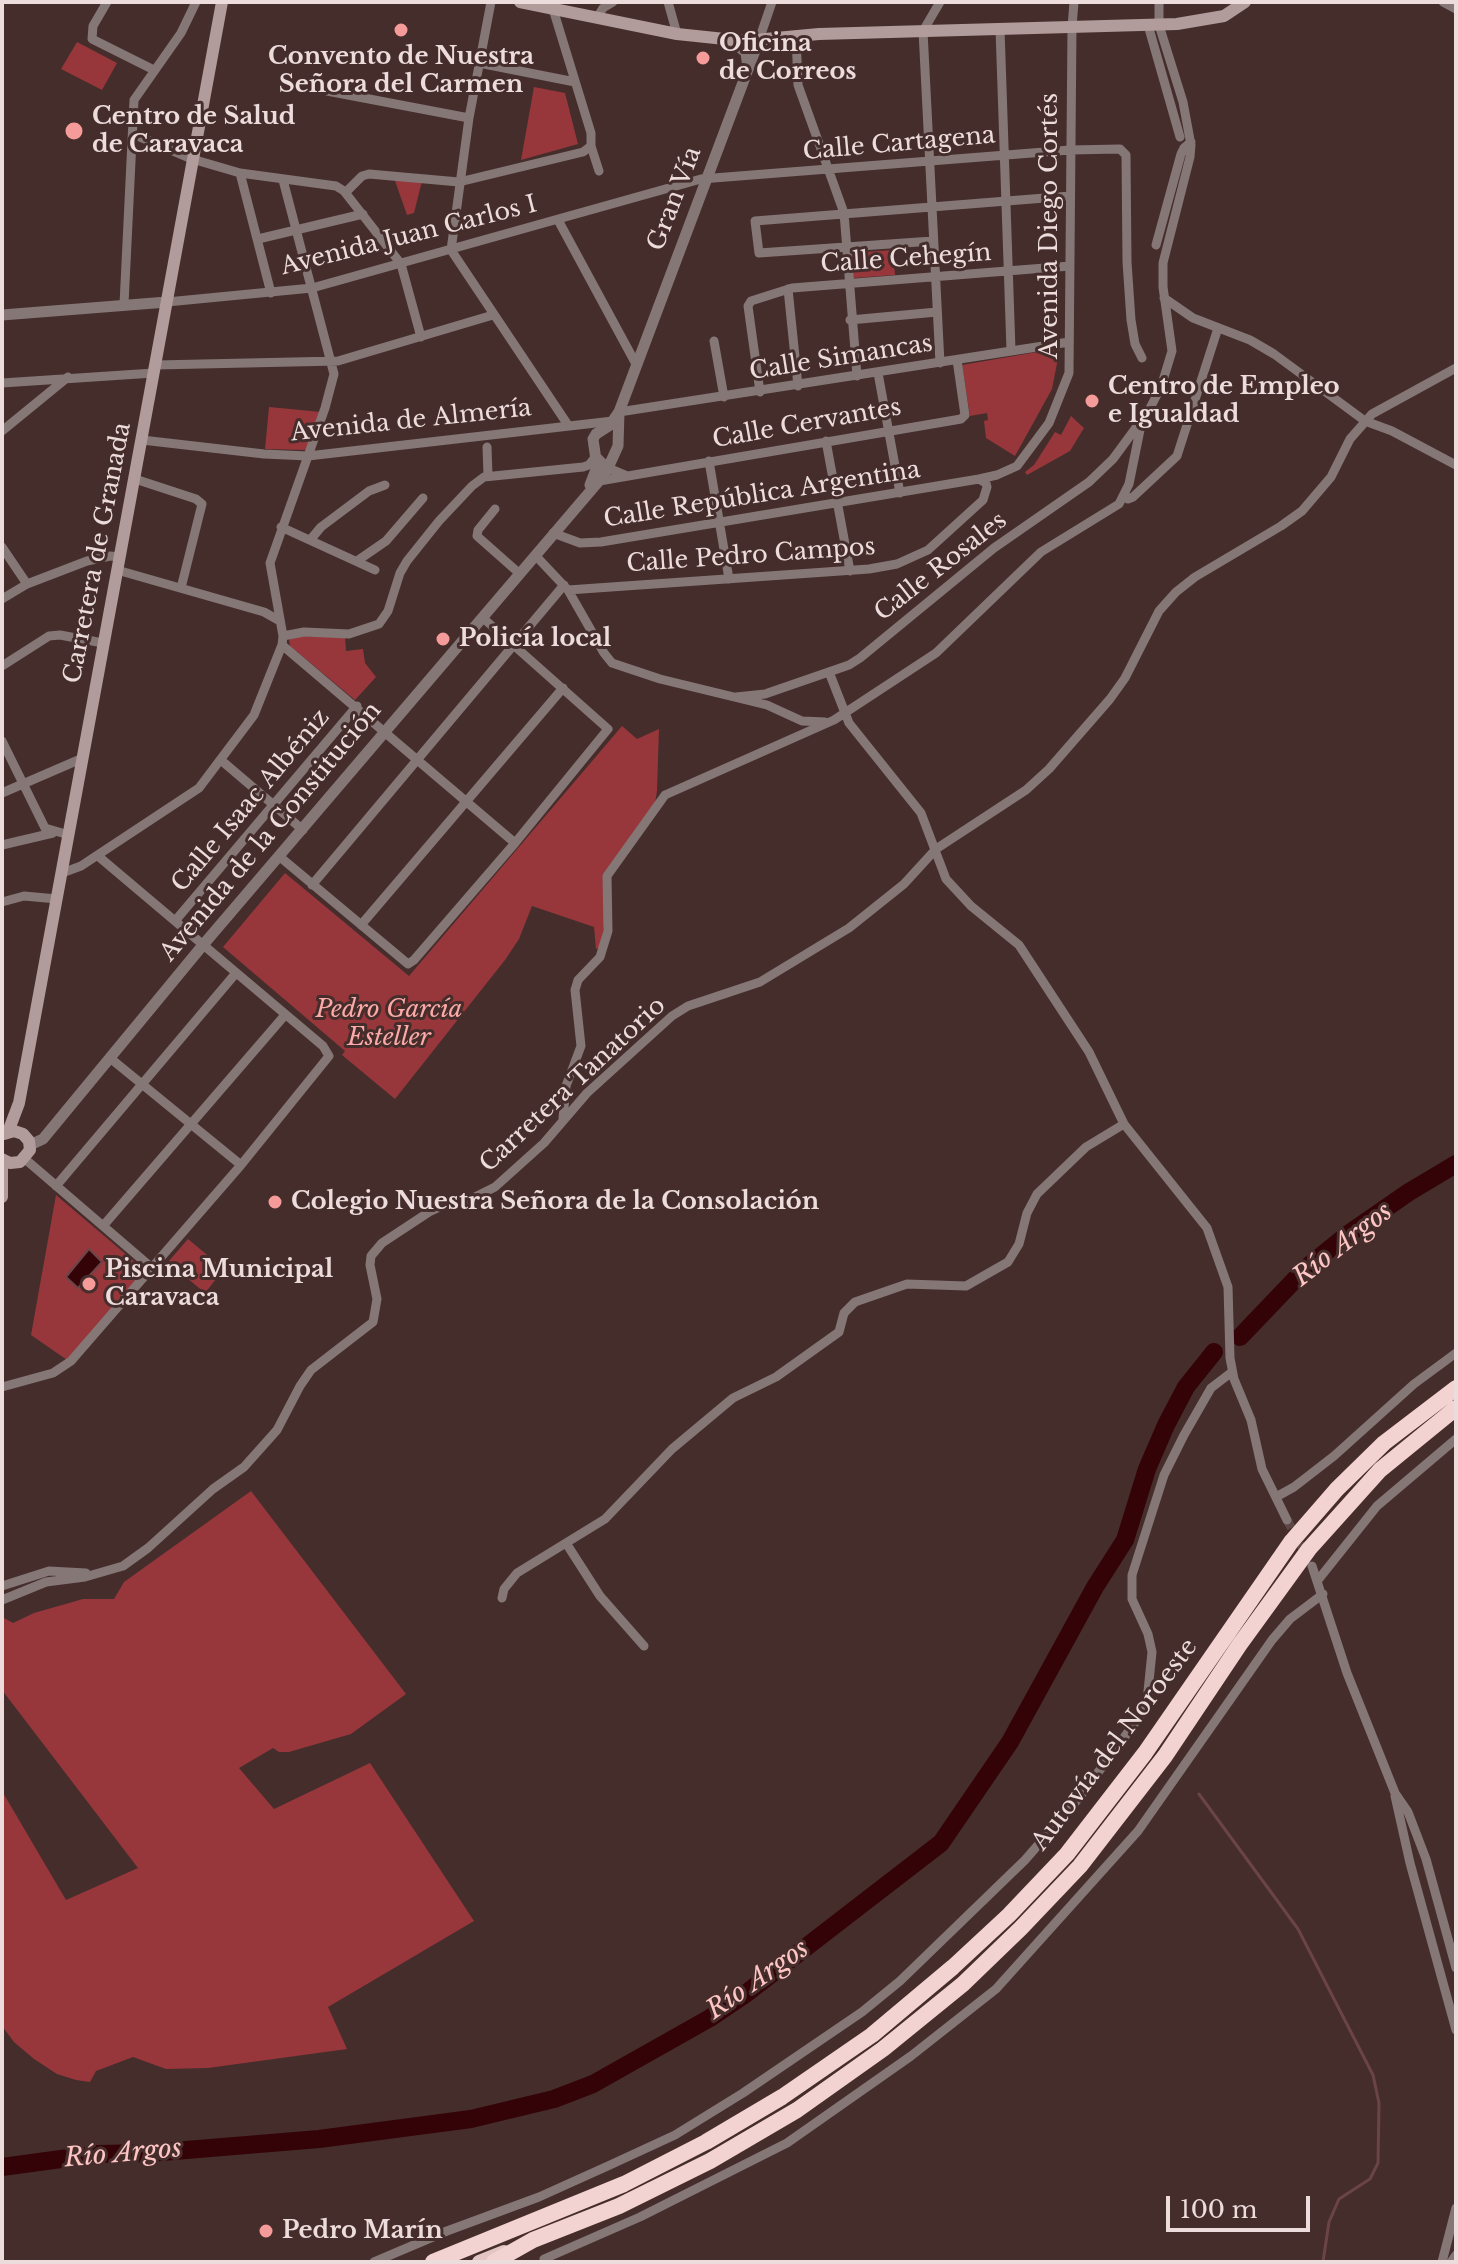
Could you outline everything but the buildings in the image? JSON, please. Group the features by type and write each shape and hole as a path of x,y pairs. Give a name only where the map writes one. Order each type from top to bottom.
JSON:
{"highway":[{"name":"Autovía del Noroeste","path":"433,2262 624,2184 706,2142 782,2097 872,2035 953,1967 1009,1915 1067,1854 1145,1753 1291,1542 1337,1489 1384,1443 1456,1388"},
{"name":"Autovía del Noroeste","path":"494,2262 533,2240 619,2206 710,2161 797,2110 883,2049 963,1984 1080,1866 1165,1756 1309,1549 1380,1470 1456,1408"},
{"path":"479,2262 533,2240"}],"main road":[{"path":"520,2 677,34 724,40 759,40 789,35 1153,25 1209,20 1224,16 1245,2"},
{"name":"Carretera de Granada","path":"30,1145 26,1137 10,1133 19,1103 62,873 220,5"},
{"path":"2,1194 11,1160 30,1145"}],"street":[{"path":"107,2 90,31 92,39 154,70"},
{"path":"124,304 134,100 181,33 196,2"},
{"path":"491,2 469,118 451,250 568,425"},
{"path":"597,18 603,8 613,2"},
{"path":"668,2 677,34"},
{"name":"Gran Vía","path":"604,422 636,364 772,2"},
{"path":"940,2 923,31 940,363"},
{"name":"Avenida Diego Cortés","path":"979,479 1017,466 1036,443 1056,409 1069,373 1074,2"},
{"path":"1159,2 1153,25 1180,137"},
{"path":"1443,2 1456,9"},
{"path":"553,9 593,139 591,146 599,171"},
{"path":"559,30 563,19 580,14"},
{"path":"767,15 770,29 789,35 798,85 844,213 850,320 857,376"},
{"path":"535,555 566,587 612,663 660,679 773,707 812,723 847,718 936,653 1041,552 1111,511 1125,495 1142,420 1161,387 1172,351 1164,298 1163,263 1190,157 1191,142 1183,102 1153,25"},
{"path":"1000,29 1011,350"},
{"path":"724,40 736,44 745,53 747,72"},
{"path":"479,63 575,82"},
{"path":"327,91 469,118"},
{"path":"133,134 192,159 240,173 336,186 346,192 401,264 421,337"},
{"path":"1156,245 1181,154 1191,142"},
{"path":"346,192 362,176 369,174 459,182 583,152 591,146"},
{"name":"Calle Cartagena","path":"707,178 1070,150 1120,149 1126,155 1131,320 1135,344 1142,358"},
{"path":"717,152 718,170 731,176"},
{"path":"240,173 271,293"},
{"name":"Avenida Juan Carlos I","path":"2,315 312,288 707,178"},
{"path":"62,873 98,856 190,796 222,761 254,715 283,640 270,563 334,381 332,361 283,180"},
{"path":"680,185 694,191 694,208"},
{"path":"933,241 759,253 755,221 1070,196"},
{"path":"258,239 363,214"},
{"path":"558,220 636,364"},
{"name":"Calle Cehegín","path":"760,392 748,303 788,289 1070,266"},
{"path":"788,289 798,386"},
{"path":"1164,298 1193,318 1250,340 1274,354 1365,421 1392,431 1456,465"},
{"path":"850,320 937,312"},
{"path":"2,383 155,369 332,361 493,315"},
{"path":"1125,495 1128,499 1133,497 1177,456 1218,328"},
{"path":"714,341 724,397"},
{"name":"Calle Simancas","path":"604,422 724,397 1069,342"},
{"name":"Calle Cervantes","path":"599,481 964,418 957,360"},
{"path":"1365,421 1397,398 1456,368"},
{"path":"878,373 900,493"},
{"path":"2,431 68,377"},
{"name":"Calle Rosales","path":"736,697 773,691 860,658 994,548 1089,482 1113,459 1142,420"},
{"name":"Carretera Tanatorio","path":"94,1574 123,1566 134,1559 213,1489 244,1467 283,1422 311,1370 373,1322 377,1299 370,1265 375,1249 429,1212 473,1198 495,1187 544,1143 587,1093 672,1016 688,1006 760,982 849,928 904,884 936,849 1000,808 1049,769 1110,699 1125,678 1159,611 1176,592 1206,569 1302,511 1331,477 1350,439 1365,421"},
{"path":"604,422 614,434 616,446"},
{"path":"604,422 616,446"},
{"path":"589,489 597,467 593,439 604,422"},
{"name":"Avenida de Almería","path":"142,440 308,456 604,422"},
{"path":"826,441 850,571"},
{"path":"596,453 606,456 616,446"},
{"name":"Avenida de la Constitución","path":"30,1145 43,1139 203,945 483,618 589,489 599,481 608,468 616,446"},
{"path":"487,447 488,476"},
{"path":"596,453 608,468 627,476"},
{"path":"283,640 294,633 349,634 379,624 388,611 407,561 472,486 488,476 583,467 589,465 596,453"},
{"path":"709,461 729,579"},
{"path":"135,479 201,503 203,510 181,588"},
{"name":"Calle República Argentina","path":"553,533 580,543 601,542 979,479"},
{"name":"Calle Pedro Campos","path":"566,587 850,571 897,564 928,550 983,500 987,487 979,479"},
{"path":"311,539 321,527 369,491 385,485"},
{"path":"357,561 386,541 423,498"},
{"path":"495,509 478,530 477,536 520,574"},
{"path":"281,527 375,570"},
{"path":"2,547 27,584"},
{"path":"2,599 27,584 102,557 181,588 264,612 280,621"},
{"path":"312,885 566,587"},
{"path":"280,857 408,964 515,843 608,729 483,618"},
{"path":"2,666 49,636 60,635 103,643"},
{"path":"283,640 515,843"},
{"path":"829,672 847,718 921,813 946,879 971,906 1019,945 1089,1052 1124,1124 1196,1211 1212,1239 1228,1287 1232,1372 1251,1420 1262,1469 1287,1520"},
{"path":"361,925 563,688"},
{"path":"773,691 769,702 773,707"},
{"name":"Calle Isaac Albéniz","path":"175,921 357,706"},
{"path":"795,718 802,736"},
{"path":"563,1118 566,1086 581,1046 575,990 578,980 600,957 608,931 606,880 609,870 665,795 834,720"},
{"path":"2,741 42,831"},
{"path":"2,793 83,758"},
{"path":"222,761 303,830"},
{"path":"2,845 42,831 69,835"},
{"path":"2,1387 64,1368 241,1165 323,1066 329,1054 98,856"},
{"path":"2,902 24,896 57,899"},
{"path":"56,1186 236,973"},
{"path":"103,1226 285,1015"},
{"path":"110,1058 241,1165"},
{"path":"502,1598 504,1589 517,1573 605,1519 672,1449 733,1398 776,1377 839,1332 844,1313 855,1302 907,1284 966,1286 1008,1262 1019,1244 1032,1202 1043,1187 1086,1147 1124,1124"},
{"path":"11,1160 56,1186 152,1268"},
{"path":"1276,1497 1334,1456 1414,1384 1456,1353"},
{"path":"374,2262 539,2197 675,2135 862,2012 900,1981 1004,1881 1079,1798 1140,1716 1147,1701 1152,1652 1148,1634 1132,1599 1132,1575 1164,1475 1211,1388 1232,1372"},
{"path":"1318,1580 1377,1506 1456,1439"},
{"path":"566,1543 600,1596 644,1646"},
{"path":"1312,1566 1347,1673 1395,1793 1410,1863 1456,2030"},
{"path":"16,1581 49,1571 94,1574"},
{"path":"2,1600 46,1582 94,1574"},
{"path":"2,1586 7,1575 26,1583 51,1577 70,1579"},
{"path":"544,2259 653,2211 787,2143 911,2056 996,1989 1138,1831 1272,1640 1297,1612 1323,1594"},
{"path":"1395,1793 1408,1812 1426,1859 1456,1968"},
{"path":"1442,2262 1456,2208"},
{"path":"1451,2262 1456,2255"}],"green space":[{"path":"77,42 117,63 102,90 61,69"},
{"path":"534,87 565,93 578,144 521,160"},
{"path":"394,178 422,181 414,213 407,215"},
{"path":"893,250 895,275 853,278 851,253"},
{"path":"1060,348 1052,389 1015,456 986,438 984,421 988,420 987,413 970,416 962,365"},
{"path":"269,407 321,412 306,450 265,449"},
{"path":"1071,416 1084,428 1070,451 1027,475 1025,472 1034,465 1055,432 1061,435"},
{"path":"292,636 345,637 346,651 363,649 365,663 376,677 355,700 290,646"},
{"name":"Pedro García Esteller","path":"622,726 637,739 659,729 657,791 655,804 613,861 601,947 596,949 594,927 532,906 519,939 505,960 395,1099 342,1055 345,1051 223,947 285,873 409,976"},
{"name":"Piscina Municipal Caravaca","path":"56,1195 148,1273 70,1362 31,1335"},
{"path":"188,1239 224,1269 205,1293 168,1262"},
{"path":"251,1491 406,1694 351,1734 289,1752 279,1752 273,1748 239,1768 274,1809 370,1763 474,1921 328,2007 347,2049 208,2068 166,2069 133,2057 96,2071 90,2082 76,2080 57,2074 34,2059 14,2042 2,2026 2,1791 66,1900 138,1868 2,1690 2,1617 13,1623 34,1613 83,1599 114,1599 124,1582"}],"shaded area":[{"path":"89,1249 102,1262 78,1288 66,1277"}],"waterway":[{"name":"Río Argos","path":"1240,1337 1306,1268 1347,1235 1456,1164"},
{"name":"Río Argos","path":"2,2167 98,2154 150,2153 319,2139 471,2119 554,2099 593,2084 710,2018 941,1843 1010,1742 1095,1587 1125,1540 1147,1469 1166,1425 1186,1387 1214,1352"},
{"path":"1199,1794 1298,1929 1373,2075 1379,2103 1378,2163 1370,2179 1339,2199 1329,2222 1323,2262"}],"tunnel":[{"path":"1287,1520 1307,1556"}],"place":[{"name":"Convento de Nuestra Señora del Carmen","path":"401,30"},
{"name":"Oficina de Correos","path":"703,58"},
{"name":"Centro de Salud de Caravaca","path":"74,131"},
{"name":"Centro de Empleo e Igualdad","path":"1092,401"},
{"name":"Policía local","path":"443,639"},
{"name":"Colegio Nuestra Señora de la Consolación","path":"275,1202"},
{"name":"Piscina Municipal Caravaca","path":"89,1284"},
{"name":"Pedro Marín","path":"266,2231"}]}
